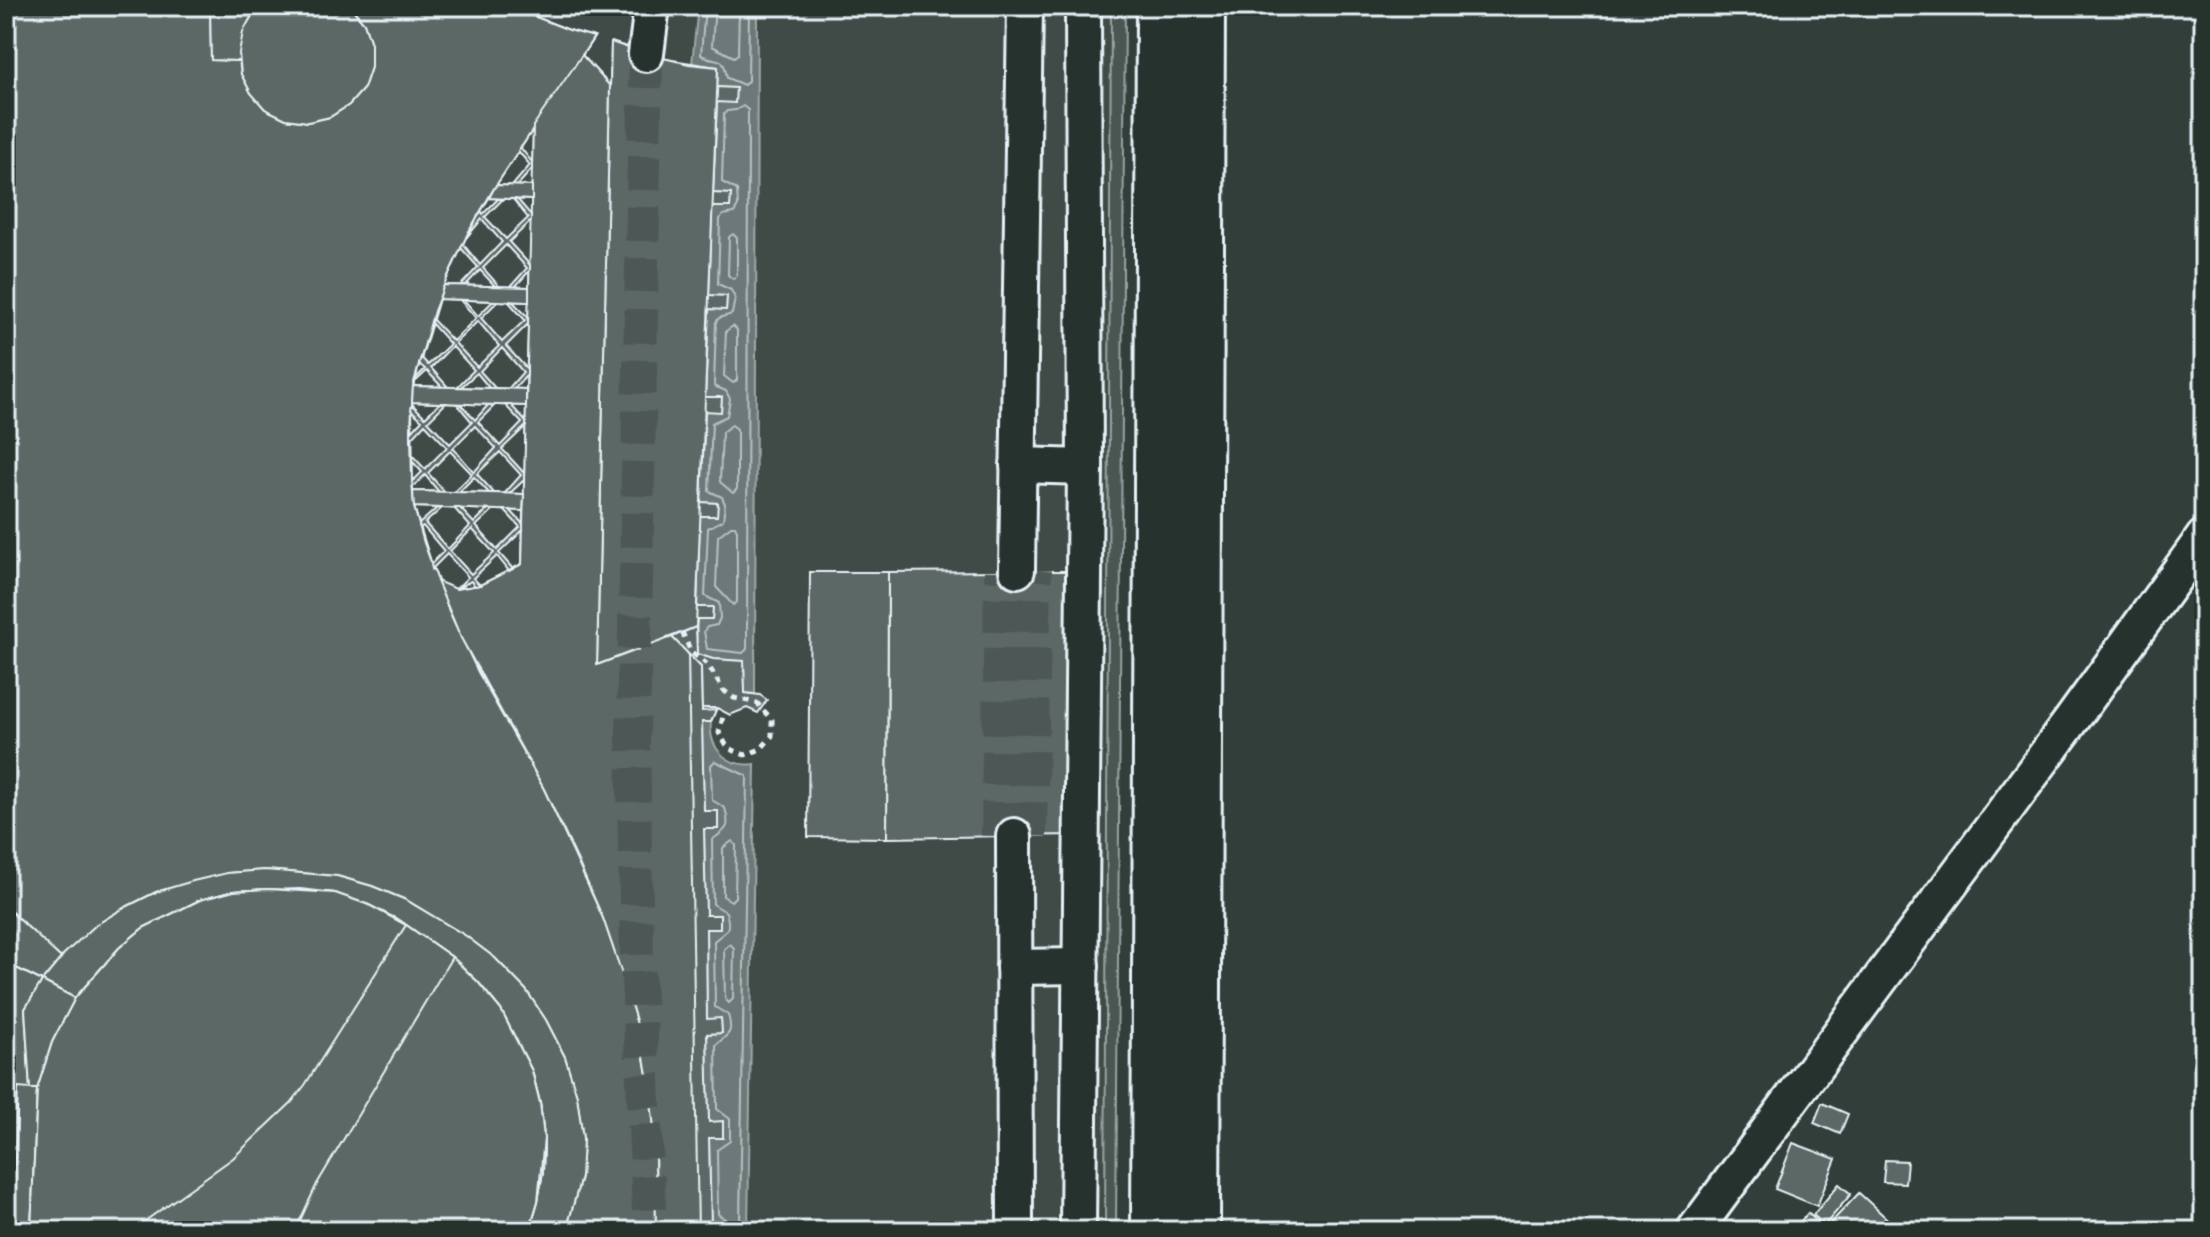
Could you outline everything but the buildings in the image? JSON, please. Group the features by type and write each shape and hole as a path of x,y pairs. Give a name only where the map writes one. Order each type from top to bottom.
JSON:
{"highway":[{"path":"1154,1231 1159,6"},
{"path":"1197,1231 1202,6"}],"street":[{"path":"646,54 652,6"},
{"path":"1018,571 1031,517 1018,465 1025,6"},
{"path":"1078,1231 1085,467 1083,6"},
{"path":"1018,465 1085,467"},
{"path":"1694,1231 2053,747 2204,537"},
{"path":"1014,836 1029,902 1014,967 1015,1231"},
{"path":"1014,967 1081,966"}],"path":[{"path":"682,632 684,645 708,665 728,695 751,700 768,713 772,728 767,744 745,755 728,748 719,733 724,712"}],"shaded area":[{"path":"6,6 1111,6 1105,1231 6,1231"},
{"path":"1111,6 1125,6 1116,1231 1105,1231"}],"water":[{"path":"698,6 757,6 755,694 745,693 744,661 713,659 697,654 697,619 712,619 713,608 697,607 700,516 716,516 717,503 701,502 705,411 721,411 722,398 705,397 709,309 726,310 727,296 709,295 712,207 730,206 731,194 713,193 717,102 735,88 717,87 718,67 692,64"},
{"path":"702,722 711,722 716,748 728,760 755,764 748,1231 725,1231 724,1226 711,1227 709,1138 723,1138 723,1122 709,1122 707,1034 722,1033 721,1019 707,1019 706,929 720,929 720,916 706,915 704,829 718,828 718,812 704,811"}],"tunnel":[{"path":"646,54 633,737 637,955 650,1231"},
{"path":"1030,836 1035,570"},
{"path":"998,836 1001,571"}]}
